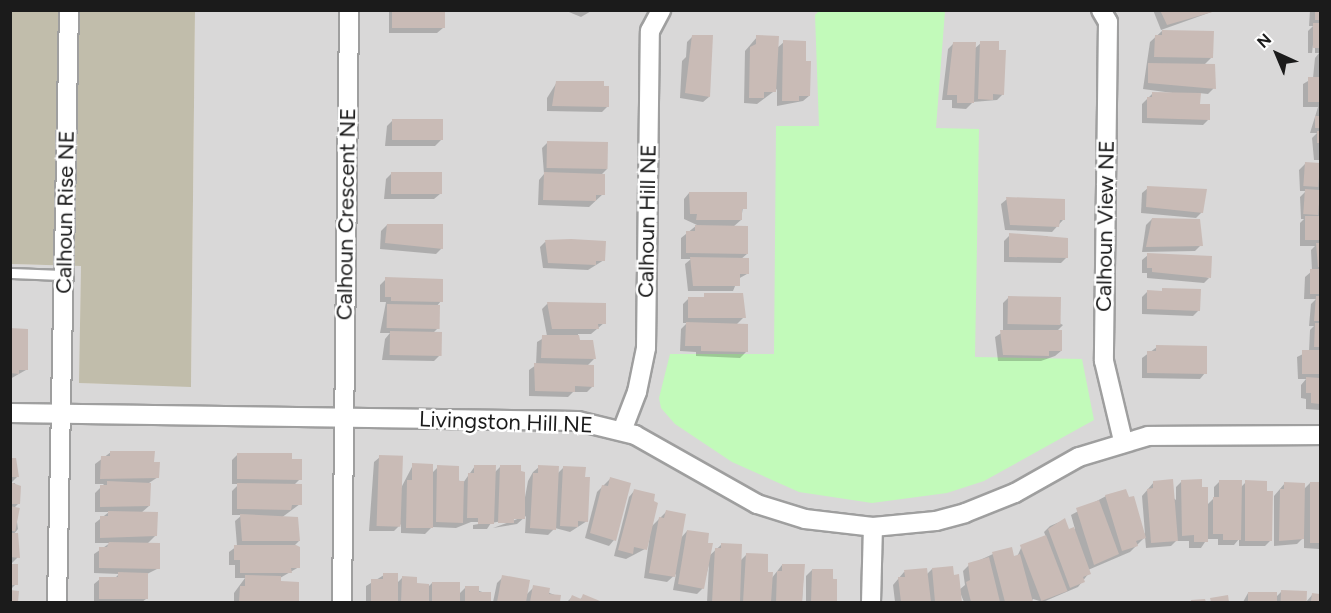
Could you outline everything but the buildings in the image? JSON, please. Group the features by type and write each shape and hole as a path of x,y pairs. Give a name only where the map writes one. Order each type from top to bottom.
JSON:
{"street":[{"name":"Calhoun Rise NE","path":"57,603 59,413 69,10"},
{"name":"Calhoun Crescent NE","path":"342,603 342,418 349,10"},
{"name":"Calhoun Hill NE","path":"622,431 637,392 646,348 650,31 661,10"},
{"name":"Calhoun View NE","path":"1101,10 1108,22 1104,361 1123,441"},
{"name":"Livingston Hill NE","path":"10,413 560,420 622,431 675,455 757,504 806,519 873,527 936,521 965,513 1015,493 1079,457 1123,441 1179,434 1320,435"},
{"path":"871,603 873,527"}],"lane":[{"path":"10,273 63,275"}],"shaded area":[{"path":"11,11 195,11 191,387 79,383 81,266 11,264"},
{"path":"195,11 1320,11 1320,602 11,602 11,264 81,266 80,383 191,386"}],"green space":[{"path":"819,11 945,11 936,128 979,129 975,357 1082,359 1094,420 984,481 947,493 872,503 799,492 732,462 675,424 661,408 659,398 670,354 774,354 776,126 819,126 815,15"}]}
